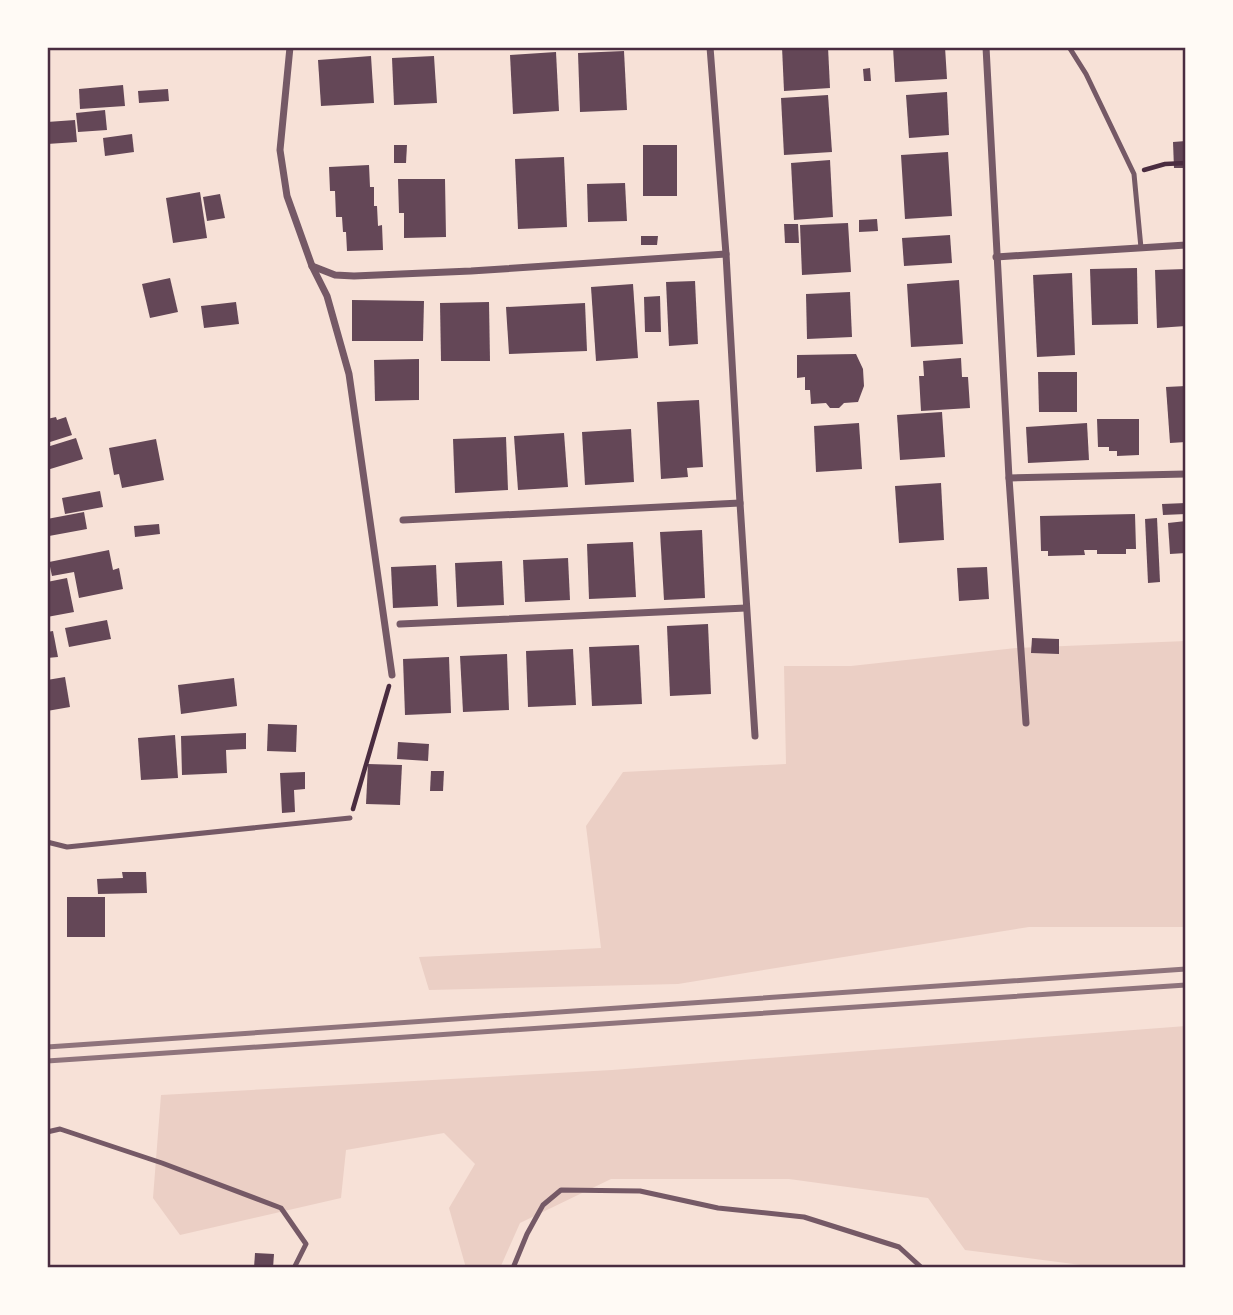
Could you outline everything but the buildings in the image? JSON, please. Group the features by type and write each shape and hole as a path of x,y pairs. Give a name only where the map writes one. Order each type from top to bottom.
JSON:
{"street":[{"path":"290,47 280,150 287,196 312,266 327,296 349,374 392,675"},
{"path":"710,47 726,254 755,736"},
{"path":"986,47 1009,478 1026,723"},
{"path":"996,257 1186,245"},
{"path":"312,266 335,275 354,276 726,254"},
{"path":"1009,478 1186,474"},
{"path":"403,520 740,503"},
{"path":"400,624 746,608"}],"lane":[{"path":"1069,47 1086,74 1133,174 1141,248"},
{"path":"47,842 67,847 350,818"},
{"path":"47,1132 60,1129 162,1163 281,1208 306,1244 294,1268"},
{"path":"513,1268 543,1205 561,1190 640,1191 718,1208 804,1217 899,1247 922,1268"}],"path":[{"path":"1133,174 1165,164 1186,163"},
{"path":"350,818 392,675"}],"shaded area":[{"path":"1186,641 1186,927 1029,927 678,984 429,990 419,957 601,948 586,826 623,772 786,764 784,666 851,666 1016,648"},
{"path":"1186,1026 1186,1268 1104,1268 965,1250 928,1198 789,1179 611,1179 520,1223 500,1268 466,1268 449,1208 475,1164 444,1133 346,1150 341,1198 180,1235 153,1198 161,1095 612,1070"}],"railway":[{"path":"47,1047 1186,969"},
{"path":"47,1061 1186,985"}]}
